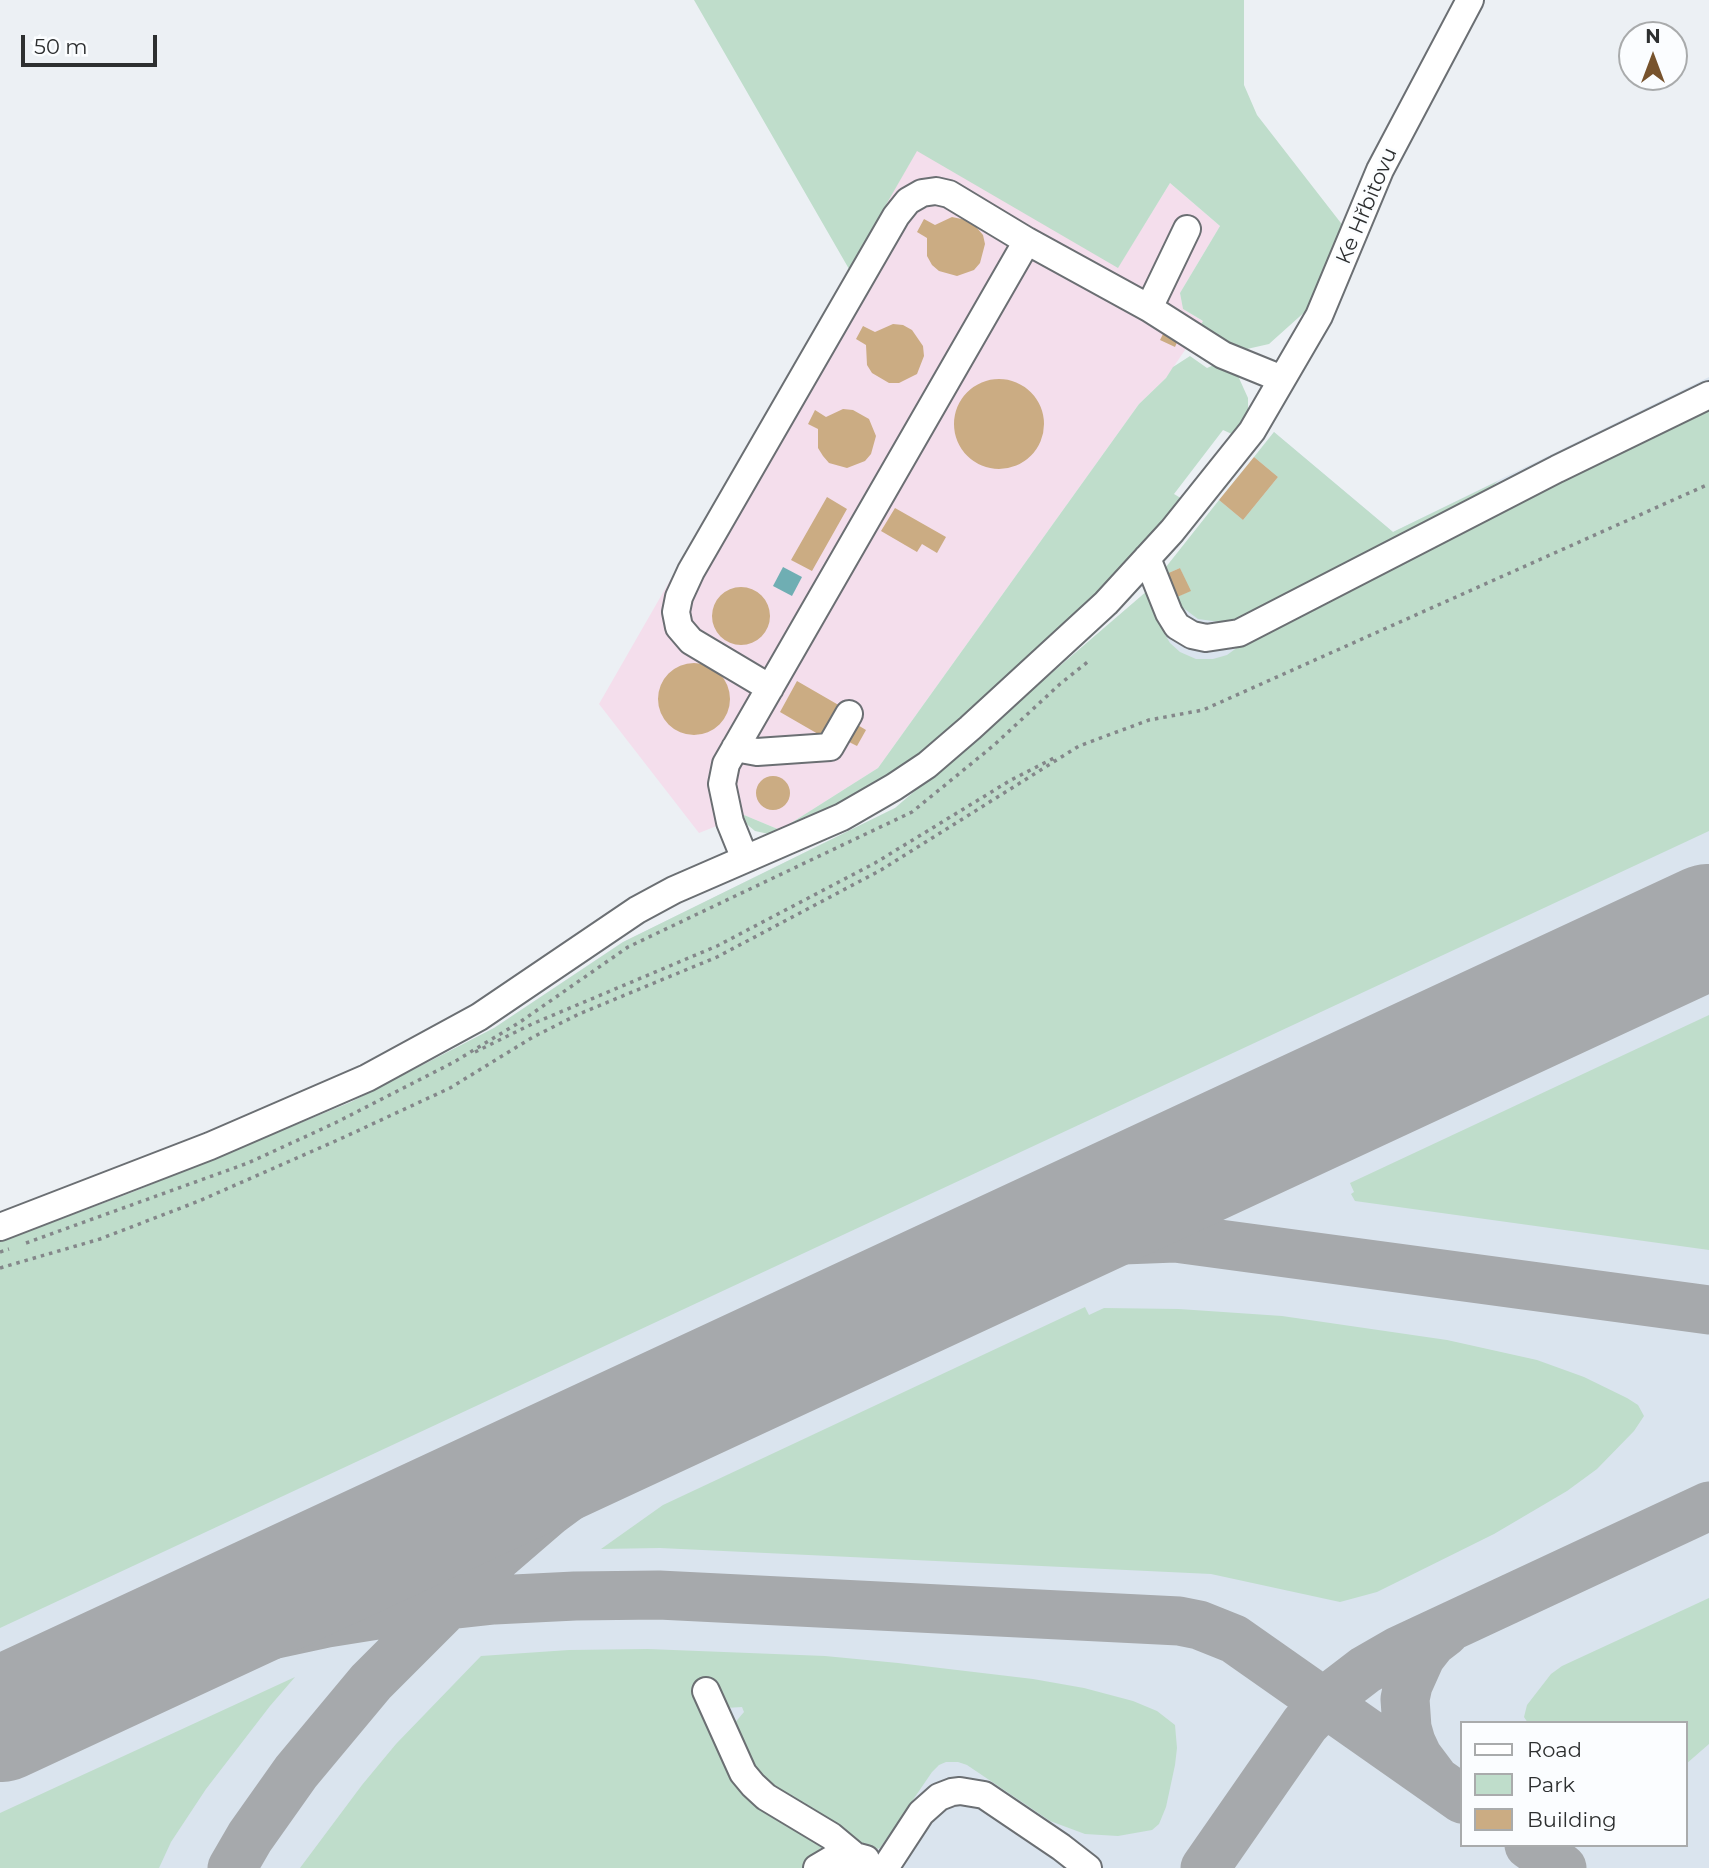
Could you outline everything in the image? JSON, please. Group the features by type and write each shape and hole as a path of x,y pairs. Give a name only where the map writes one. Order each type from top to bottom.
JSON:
{"street":[{"name":"Ke Hřbitovu","path":"0,1227 209,1146 366,1079 479,1017 637,910 674,890 842,817 927,765 1106,603 1172,531 1239,449 1320,316 1380,170 1470,0"},
{"path":"770,688 691,642 678,626 678,597 697,559 896,216 908,201 922,193 936,191 949,194 1027,241 1149,308 1223,355 1282,379"},
{"path":"1149,308 1187,229"},
{"path":"746,859 730,822 722,784 726,764 1027,241"},
{"path":"1147,558 1177,626 1192,635 1206,638 1239,633 1557,469 1709,395"},
{"path":"735,748 757,752 830,747 849,714"},
{"path":"706,1691 730,1714 743,1773 753,1785 766,1797 831,1836 855,1856 887,1866 921,1813 931,1803 952,1792 971,1791 984,1795 1088,1868"},
{"path":"817,1868 834,1858 855,1856"}],"path":[{"path":"454,1062 532,1024 717,946 875,863 1011,780 1079,746 1149,720 1203,710 1473,592 1709,484"},
{"path":"0,1268 100,1239 199,1200 450,1088 533,1037 579,1014 717,957 881,870 1079,746"}],"shaded area":[{"path":"917,150 1118,267 1170,183 1220,226 1180,293 1183,309 1204,322 1166,378 1139,404 878,768 780,830 744,815 699,833 599,704"},
{"path":"1709,377 1709,1868 0,1868 0,1242 133,1192 351,1102 494,1028 623,942 895,808 1147,591 1274,432 1393,532"}],"green space":[{"path":"694,0 1244,0 1244,85 1257,115 1344,227 1308,309 1269,344 1247,349 1234,347 1199,328 1203,321 1183,309 1180,293 1220,226 1170,183 1118,268 917,151 849,269"},
{"path":"1190,356 1207,368 1223,361 1234,367 1248,398 1248,415 1234,435 1223,430 1174,494 1184,500 1057,638 935,745 854,803 778,836 755,831 743,821 740,817 744,815 780,830 878,768 1139,404 1166,378 1173,367"},
{"path":"1709,403 1709,831 0,1628 0,1242 133,1192 351,1102 494,1028 623,942 895,808 1147,591 1164,633 1180,652 1196,659 1213,659 1227,655 1253,636"},
{"path":"1274,432 1393,532 1498,481 1476,501 1245,618 1220,622 1198,619 1175,598 1190,591 1180,568 1164,575 1162,572 1219,500 1243,520 1278,477 1254,457"},
{"path":"1709,1015 1709,1250 1355,1201 1351,1194 1354,1192 1350,1183"},
{"path":"1085,1307 1089,1315 1104,1308 1179,1309 1282,1316 1447,1340 1537,1360 1584,1377 1638,1405 1644,1416 1634,1431 1597,1469 1567,1491 1494,1534 1377,1592 1340,1602 1211,1574 660,1548 601,1549 663,1505"},
{"path":"1709,1598 1709,1744 1688,1762 1688,1721 1527,1721 1524,1717 1527,1705 1551,1674 1562,1666"},
{"path":"648,1649 825,1656 898,1663 1033,1679 1084,1688 1133,1701 1157,1711 1175,1725 1177,1748 1166,1807 1159,1824 1152,1830 1118,1836 1085,1834 1050,1821 967,1765 946,1762 932,1772 880,1848 863,1850 759,1783 733,1725 744,1712 742,1707 726,1708 733,1764 825,1843 804,1868 300,1868 396,1744 481,1656 569,1650"},
{"path":"295,1677 206,1789 171,1842 159,1868 0,1868 0,1813"}],"water":[{"path":"783,567 802,577 792,596 773,586"}],"building":[{"path":"952,217 971,221 983,235 985,244 980,263 974,270 957,276 939,271 932,265 927,256 927,238 917,232 924,219 935,225"},
{"path":"893,324 912,330 923,346 924,356 917,374 899,383 889,383 872,373 867,365 866,345 856,339 863,326 875,332"},
{"path":"1164,332 1178,340 1175,347 1160,340"},
{"path":"999,379 1016,383 1031,392 1040,407 1044,424 1040,441 1031,456 1016,465 999,469 982,465 967,456 958,441 954,424 958,407 967,392 982,383"},
{"path":"843,409 853,410 869,419 876,436 871,454 865,461 847,468 829,463 818,448 818,429 808,424 815,410 826,417"},
{"path":"1254,457 1278,477 1243,520 1219,500"},
{"path":"827,497 847,509 812,571 791,560"},
{"path":"895,508 946,537 937,553 922,544 917,552 881,531"},
{"path":"1180,568 1191,591 1175,598 1164,575"},
{"path":"741,587 757,592 765,600 770,616 765,632 757,640 741,645 725,640 717,632 712,616 717,600 725,592"},
{"path":"701,663 720,673 728,685 728,713 720,725 708,733 687,735 668,725 660,713 658,692 668,673 680,665"},
{"path":"797,681 842,707 825,738 780,712"},
{"path":"856,724 866,730 857,746 847,741"},
{"path":"773,776 785,781 790,793 785,805 773,810 761,805 756,793 761,781"}],"taxiway":[{"path":"232,1868 250,1837 296,1772 371,1682 492,1561 550,1511 608,1468 721,1395 814,1345 936,1286 1007,1260 1052,1248 1097,1241 1175,1238 1709,1310"},
{"path":"1205,1868 1305,1724 1335,1693 1365,1670 1398,1651 1709,1506"},
{"path":"0,1725 101,1684 181,1658 327,1623 494,1600 659,1595 1179,1621 1199,1625 1234,1639 1460,1798"},
{"path":"1433,1777 1411,1742 1405,1699 1421,1656 1432,1642 1445,1632"},
{"path":"1532,1847 1562,1868"}],"runway":[{"path":"0,1720 1709,926"}]}
